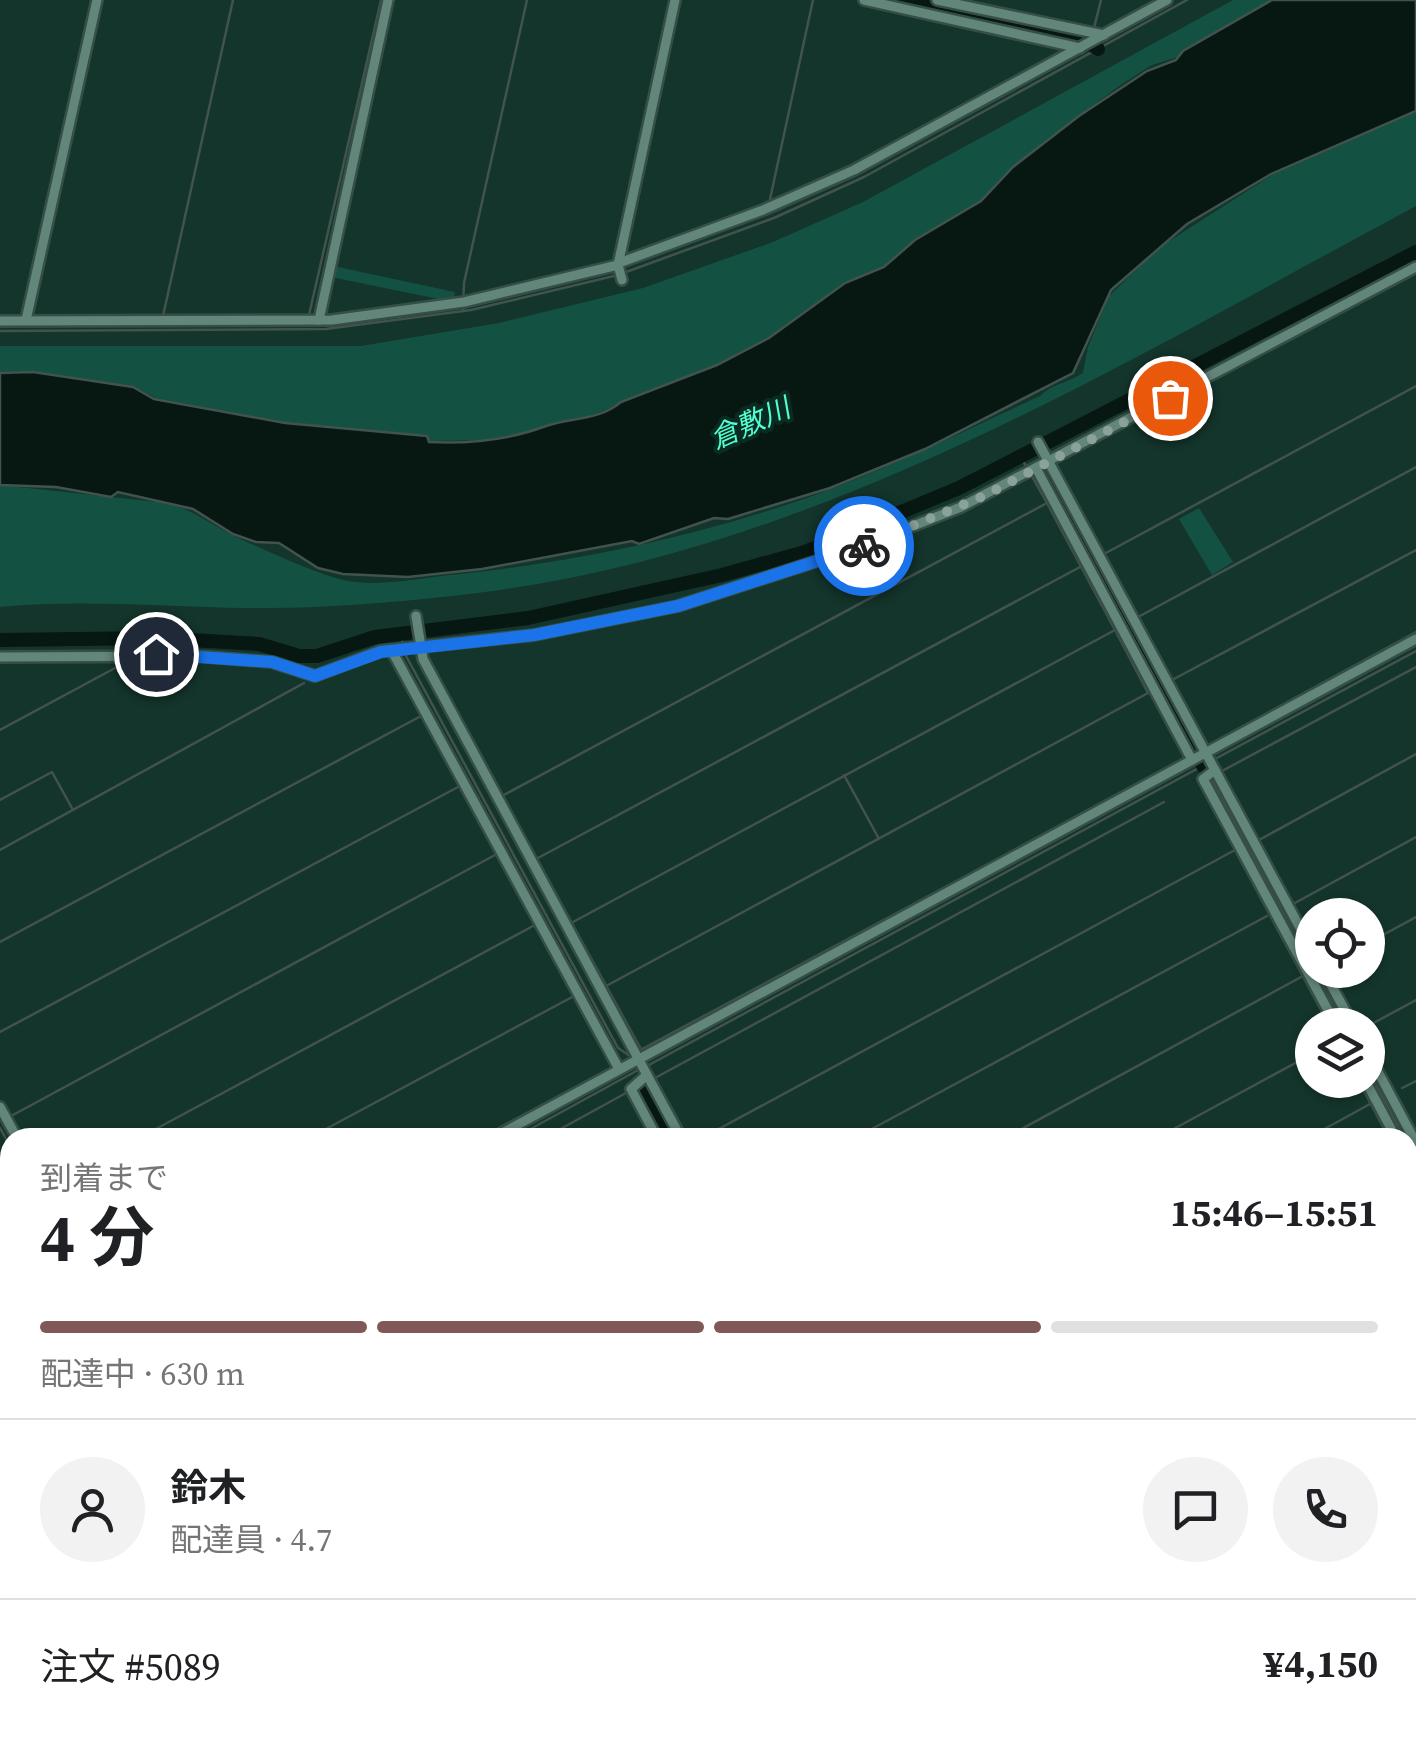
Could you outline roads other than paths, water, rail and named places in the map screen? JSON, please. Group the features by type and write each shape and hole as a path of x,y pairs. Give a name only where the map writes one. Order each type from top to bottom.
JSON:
{"street":[{"path":"23,320 97,0"},
{"path":"312,321 388,0"},
{"path":"618,269 676,0"},
{"path":"864,0 962,10 1091,42"},
{"path":"938,0 962,10 1091,42"},
{"path":"0,321 312,321 461,302 618,269 838,177 1167,0"},
{"path":"0,657 196,656 272,662 315,676 399,650 534,635 678,606 743,587 962,507 1031,470 1047,457 1416,267"},
{"path":"1038,442 1295,918"},
{"path":"1031,470 1192,760"},
{"path":"418,620 421,646 676,1128"},
{"path":"511,1128 620,1069 643,1067 1192,760 1212,761 1416,639"},
{"path":"399,650 620,1069"},
{"path":"1212,761 1203,780 1327,1008"},
{"path":"643,1067 631,1089 651,1128"},
{"path":"1385,1085 1408,1128"},
{"path":"1375,1098 1391,1128"}],"water":[{"name":"倉敷川","path":"1272,0 1416,0 1416,111 1271,174 1187,224 1111,290 1073,373 925,449 830,488 728,519 714,518 639,544 632,541 482,569 408,577 343,574 318,568 279,543 256,542 233,534 193,509 118,492 111,497 56,487 0,485 0,373 33,372 133,387 154,399 285,423 427,436 429,442 504,438 603,412 717,365 769,338 845,283 884,267 915,240 981,201 1013,167 1079,116 1147,71 1176,60 1183,51"}],"waterway":[{"path":"163,316 233,0"},
{"path":"309,315 381,0"},
{"path":"463,311 464,283 527,0"},
{"path":"769,204 813,0"},
{"path":"894,0 1086,41 1098,49"},
{"path":"1094,28 1101,0"},
{"path":"626,272 774,218 864,177 1187,0"},
{"path":"29,287 84,40"},
{"path":"613,262 650,94"},
{"path":"0,640 156,638 259,644 299,656 317,656 375,637 528,618 722,575 805,552 959,488 1416,252"},
{"path":"0,331 326,329 471,310 618,275"},
{"path":"1104,554 1416,386"},
{"path":"1021,458 1026,466"},
{"path":"1140,616 1416,467"},
{"path":"1043,469 1197,753"},
{"path":"642,1051 502,796 1047,503 1030,473"},
{"path":"573,922 1115,630 1048,505"},
{"path":"1172,680 1416,550"},
{"path":"538,858 1080,567"},
{"path":"608,985 1148,693 1115,630"},
{"path":"1222,738 1416,632"},
{"path":"400,635 404,646"},
{"path":"133,639 133,650"},
{"path":"1215,759 1416,651"},
{"path":"405,654 618,1048 630,1056"},
{"path":"316,662 317,656"},
{"path":"0,730 130,660"},
{"path":"1222,771 1416,667"},
{"path":"0,850 304,683"},
{"path":"0,942 421,716"},
{"path":"1259,840 1416,754"},
{"path":"647,1066 1208,763"},
{"path":"0,800 52,772 73,810"},
{"path":"844,775 878,837"},
{"path":"1211,779 1295,936"},
{"path":"0,1032 458,787"},
{"path":"655,1078 1164,802"},
{"path":"642,1049 1094,808"},
{"path":"1293,904 1416,837"},
{"path":"721,1128 1235,850 1320,1008"},
{"path":"11,1116 495,855"},
{"path":"874,1128 1267,916"},
{"path":"1385,934 1416,917"},
{"path":"158,1128 535,925"},
{"path":"1023,1128 1295,980"},
{"path":"1323,988 1334,1008"},
{"path":"328,1128 574,996"},
{"path":"1385,1017 1416,1000"},
{"path":"1175,1128 1295,1063"},
{"path":"499,1128 613,1067"},
{"path":"532,1128 640,1069"},
{"path":"654,1076 683,1128"},
{"path":"1402,1088 1416,1081"},
{"path":"639,1087 661,1128"},
{"path":"562,1128 626,1093"},
{"path":"1368,1098 1384,1128"},
{"path":"1383,1098 1399,1128"},
{"path":"1326,1128 1370,1104"}]}
